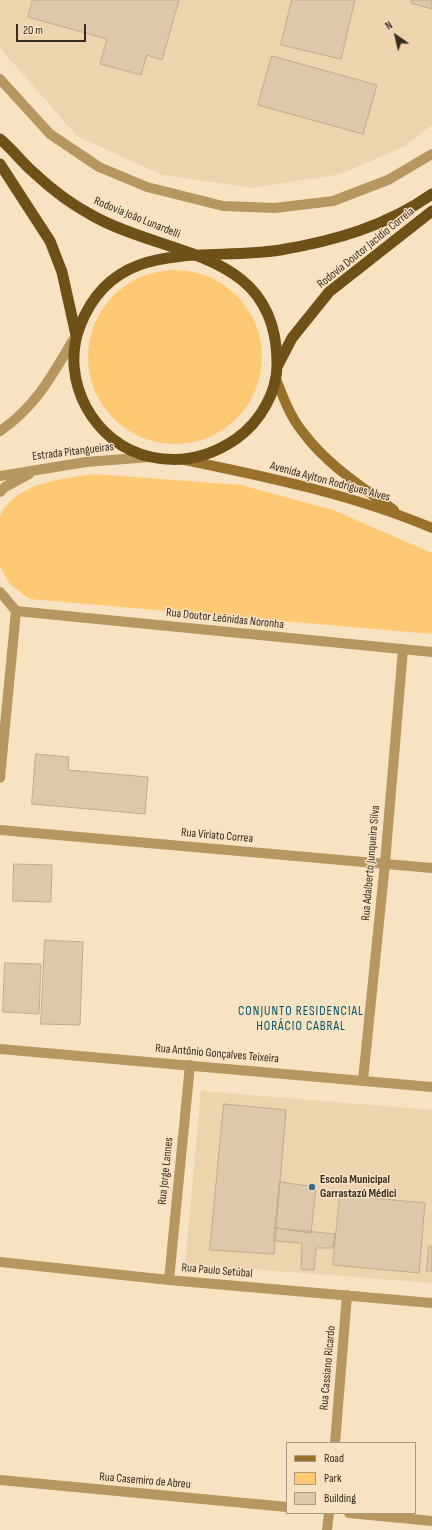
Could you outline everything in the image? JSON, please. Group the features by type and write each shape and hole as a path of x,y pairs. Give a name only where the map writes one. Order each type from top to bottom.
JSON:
{"highway":[{"name":"Rodovia João Lunardelli","path":"0,139 31,170 67,200 98,219 225,267 237,274 258,296 271,319 275,336 278,366"},
{"path":"0,164 50,241 62,272 76,335 74,360 76,384 86,409 109,436 118,443 150,457 185,460 219,451 248,431 264,410 276,379 278,366"},
{"name":"Rodovia Doutor Jacídio Correia","path":"76,335 84,315 94,298 111,279 136,264 166,257 277,250 349,235 378,224 415,206 432,194"},
{"name":"Rodovia Doutor Jacídio Correia","path":"278,366 292,338 329,292 432,211"}],"main road":[{"name":"Avenida Aylton Rodrigues Alves","path":"276,379 297,424 313,445 326,458 401,515"},
{"name":"Avenida Aylton Rodrigues Alves","path":"185,460 282,481 401,515"},
{"path":"401,515 432,528"}],"street":[{"path":"0,79 50,134 99,167 147,187 223,206 275,208 333,201 388,180 432,154"},
{"path":"0,431 16,420 35,401 76,335"},
{"name":"Estrada Pitangueiras","path":"0,476 86,462 150,457"},
{"path":"0,492 5,487 40,469"},
{"path":"0,592 16,612 0,778"},
{"name":"Rua Doutor Leônidas Noronha","path":"16,612 432,652"},
{"name":"Rua Adalberto Junqueira Silva","path":"363,1080 385,864 403,649"},
{"name":"Rua Viriato Correa","path":"0,830 432,868"},
{"name":"Rua Antônio Gonçalves Teixeira","path":"0,1049 432,1087"},
{"name":"Rua Jorge Lannes","path":"169,1280 190,1065"},
{"name":"Rua Paulo Setúbal","path":"0,1262 169,1280 432,1303"},
{"name":"Rua Cassiano Ricardo","path":"335,1442 347,1295"},
{"name":"Rua Casemiro de Abreu","path":"0,1480 286,1507"},
{"path":"327,1530 329,1514"},
{"path":"359,1514 432,1521"}],"shaded area":[{"path":"0,0 432,0 432,125 405,146 341,174 253,188 162,175 77,136 0,48"},
{"name":"Escola Municipal Garrastazú Médici","path":"201,1091 432,1110 432,1283 185,1264"}],"green space":[{"path":"166,270 184,270 216,280 230,290 242,302 252,316 258,332 262,348 262,366 252,398 242,412 230,424 216,434 200,440 184,444 166,444 134,434 120,424 108,412 98,398 92,382 88,366 88,348 98,316 108,302 120,290 134,280 150,274"},
{"path":"94,474 241,485 333,510 432,553 432,634 29,599 9,583 0,566 0,516 7,505 28,489 54,481"}],"building":[{"path":"33,0 179,0 162,60 147,55 141,75 100,64 107,39 28,17"},
{"path":"292,0 355,0 341,59 281,45"},
{"path":"412,0 432,0 432,9 411,3"},
{"path":"272,56 377,85 363,134 258,105"},
{"path":"36,754 69,757 68,770 148,777 145,814 32,804"},
{"path":"14,864 52,865 51,902 13,901"},
{"path":"45,940 83,942 80,1025 41,1024"},
{"path":"5,963 41,964 39,1014 3,1012"},
{"path":"224,1104 286,1110 274,1254 210,1250"},
{"path":"280,1182 316,1187 311,1233 275,1228"},
{"path":"340,1195 425,1203 419,1273 333,1265"},
{"path":"275,1228 335,1234 333,1248 316,1248 314,1270 301,1269 302,1243 274,1241"},
{"path":"429,1246 432,1246 432,1271 427,1271"}],"place":[{"name":"Escola Municipal Garrastazú Médici","path":"312,1187"}],"district":[{"name":"CONJUNTO RESIDENCIAL HORÁCIO CABRAL","path":"301,1020"}]}
